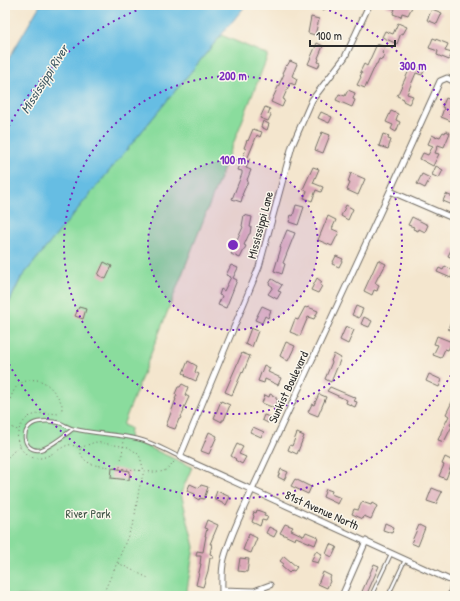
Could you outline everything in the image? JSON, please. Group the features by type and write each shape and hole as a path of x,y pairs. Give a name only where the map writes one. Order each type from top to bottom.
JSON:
{"street":[{"name":"Mississippi Lane","path":"180,457 259,267 290,152 312,100 347,53 368,5"},
{"name":"Sunkist Boulevard","path":"222,593 222,571 224,560 252,490 440,81 447,78 455,82"},
{"path":"390,191 455,219"},
{"name":"81st Avenue North","path":"180,457 406,560 455,580"},
{"path":"342,596 366,541"},
{"path":"451,596 455,580"},
{"path":"222,593 254,592 270,585"}],"lane":[{"path":"73,429 40,450 33,449 29,446 25,438 26,431 29,426 41,422 54,422 73,429 139,439 180,457"},
{"path":"372,596 392,553"},
{"path":"388,596 406,560"}],"path":[{"path":"5,414 14,392 20,384 28,380 36,380 46,383 59,399 62,405 62,410 59,414 46,413 29,416 19,430 18,439 19,446 22,451 30,457 46,457 66,445 80,448 95,442 128,447 137,453 142,461 144,471 139,489 134,521 102,596"},
{"path":"5,425 19,430"},
{"path":"120,468 125,436"},
{"path":"5,460 19,446 26,442"},
{"path":"80,448 83,459 94,465 154,472 168,470 175,459 180,457"},
{"path":"117,563 148,578"}],"green space":[{"name":"River Park","path":"221,35 268,55 123,425 130,428 129,439 192,467 181,493 194,547 186,596 5,596 5,312 21,278"}],"water":[{"name":"Mississippi River","path":"40,5 246,5 21,278 5,311 5,65"}],"building":[{"path":"311,5 327,5 324,11"},
{"path":"385,5 413,5 408,15 402,13 401,17 393,14 395,9"},
{"path":"432,9 442,13 437,24 427,20"},
{"path":"311,17 319,19 315,35 308,33"},
{"path":"398,23 407,27 403,34 401,33 397,44 382,37 385,31 393,34"},
{"path":"433,38 448,44 445,51 452,53 449,60 437,55 438,51 429,48"},
{"path":"317,43 323,46 318,58 318,62 320,63 318,68 308,64"},
{"path":"377,44 385,47 382,53 384,55 382,60 379,59 365,88 357,85 362,73 360,72 364,64 367,66"},
{"path":"290,61 297,64 292,76 297,79 295,85 290,83 283,99 285,100 282,107 271,102 284,74 282,73"},
{"path":"412,64 420,68 422,66 426,67 422,75 416,73 407,94 413,96 409,104 403,101 404,99 397,96"},
{"path":"348,90 355,93 353,99 355,100 352,107 336,100 339,94 345,96"},
{"path":"446,98 455,102 455,112 451,121 441,117 444,108 442,107"},
{"path":"265,107 270,109 268,114 271,115 268,121 260,118"},
{"path":"391,111 398,114 396,120 400,122 396,132 391,129 393,125 386,122"},
{"path":"321,112 332,117 329,123 318,118"},
{"path":"263,121 269,124 267,130 261,127"},
{"path":"253,129 262,132 260,137 257,135 248,157 250,158 246,168 251,170 241,202 232,199 242,174 242,171 238,170 246,149 244,148"},
{"path":"446,131 450,133 444,147 438,145 435,153 439,154 433,166 420,159 423,153 428,155 433,146 428,144 432,135 440,137 443,132 445,133"},
{"path":"322,132 330,135 323,153 315,150"},
{"path":"383,134 389,136 388,139 391,140 388,149 379,146"},
{"path":"436,166 443,170 439,178 432,175"},
{"path":"313,167 319,169 313,183 323,187 321,192 316,190 312,201 304,198 307,191 303,189"},
{"path":"351,173 365,179 358,195 347,190 350,183 348,182"},
{"path":"422,174 430,178 425,188 417,184"},
{"path":"446,194 455,198 455,206 443,201"},
{"path":"296,205 304,207 298,225 289,222 291,215 293,216"},
{"path":"346,205 353,209 348,220 341,216"},
{"path":"244,215 252,217 250,234 244,245 246,246 240,258 231,254 243,227"},
{"path":"328,216 336,220 332,229 339,232 332,246 318,240"},
{"path":"412,217 428,225 425,232 419,229 418,231 413,229 414,227 408,225"},
{"path":"287,230 295,233 283,263 285,264 282,274 274,271 281,248 280,247"},
{"path":"452,248 455,249 455,259 448,256"},
{"path":"336,256 343,259 339,267 332,264"},
{"path":"378,260 386,264 375,283 379,285 377,291 374,290 372,295 364,291"},
{"path":"104,262 112,266 106,279 98,275"},
{"path":"231,265 238,268 233,278 237,280 226,308 218,305 222,296 219,295 221,289 224,291 231,277 226,275"},
{"path":"445,266 454,271 451,278 437,272 439,268 443,270"},
{"path":"317,278 322,282 320,285 322,286 318,293 311,290"},
{"path":"272,279 282,285 278,291 281,292 277,299 268,294 273,287 269,284"},
{"path":"262,306 271,310 268,318 265,316 262,323 255,320"},
{"path":"356,306 363,309 359,318 352,315"},
{"path":"79,307 86,309 83,319 75,316"},
{"path":"305,307 318,311 314,319 308,317 300,336 290,332 295,319 298,320"},
{"path":"455,313 455,332 448,329"},
{"path":"364,317 372,321 369,327 361,324"},
{"path":"346,326 354,330 348,344 340,340"},
{"path":"251,328 258,331 252,347 245,344"},
{"path":"437,336 452,342 448,350 445,349 441,358 433,355 438,345 434,344"},
{"path":"286,342 295,346 288,361 280,356"},
{"path":"242,353 250,356 232,395 225,392"},
{"path":"334,354 341,358 331,382 325,379"},
{"path":"188,361 197,366 195,372 199,374 196,381 185,376 186,375 183,373"},
{"path":"264,365 270,368 268,372 281,378 278,385 265,379 264,383 258,381"},
{"path":"429,374 442,380 439,387 426,381"},
{"path":"182,384 188,387 185,395 189,397 175,429 166,426 176,399 177,395 175,394 178,387"},
{"path":"330,387 356,398 354,401 357,402 355,407 346,403 347,400 327,391"},
{"path":"270,394 278,400 274,408 262,403 265,395 269,397"},
{"path":"319,394 326,397 318,416 308,412 312,404 314,405"},
{"path":"455,396 455,414 450,425 452,426 444,442 438,440 449,416 446,414"},
{"path":"221,401 230,405 222,422 214,418"},
{"path":"264,415 270,417 268,423 262,420"},
{"path":"253,427 264,432 261,437 250,432"},
{"path":"209,432 217,436 209,454 201,451"},
{"path":"297,433 304,436 297,454 288,450 290,445 292,446"},
{"path":"237,444 243,447 239,454 246,457 242,464 231,456"},
{"path":"445,457 453,461 446,479 439,476 444,465 442,464"},
{"path":"112,468 130,471 129,480 111,478"},
{"path":"281,469 288,472 284,480 278,477"},
{"path":"295,479 311,487 308,494 291,486"},
{"path":"190,484 199,488 201,485 208,487 204,499 200,498 199,500 194,497 195,494 187,491"},
{"path":"432,488 442,492 436,504 427,501"},
{"path":"326,489 332,491 331,494 341,498 338,504 323,497"},
{"path":"217,491 230,497 226,505 214,499"},
{"path":"362,502 371,505 372,503 377,506 371,519 364,516 363,519 352,514 354,509 358,510"},
{"path":"257,510 265,513 264,516 268,517 266,521 262,520 260,526 252,522 254,512 256,513"},
{"path":"207,520 218,525 210,544 212,544 210,554 213,555 213,558 210,558 203,587 196,585 201,564 201,556 196,556 197,551 203,552 207,529 204,528"},
{"path":"385,523 394,527 392,533 383,530"},
{"path":"285,524 293,527 291,530 304,536 306,532 318,537 315,545 296,537 295,540 280,533"},
{"path":"419,525 425,528 418,546 411,543"},
{"path":"269,527 277,531 274,537 266,533"},
{"path":"249,534 257,538 251,553 243,550"},
{"path":"330,544 337,547 332,557 326,554"},
{"path":"316,551 322,554 318,563 311,561"},
{"path":"284,556 297,567 294,571 292,570 289,573 281,566 284,564 280,561"},
{"path":"240,558 249,559 247,572 238,571"},
{"path":"374,564 379,566 366,596 360,596"},
{"path":"323,572 331,576 327,588 318,584"}]}
